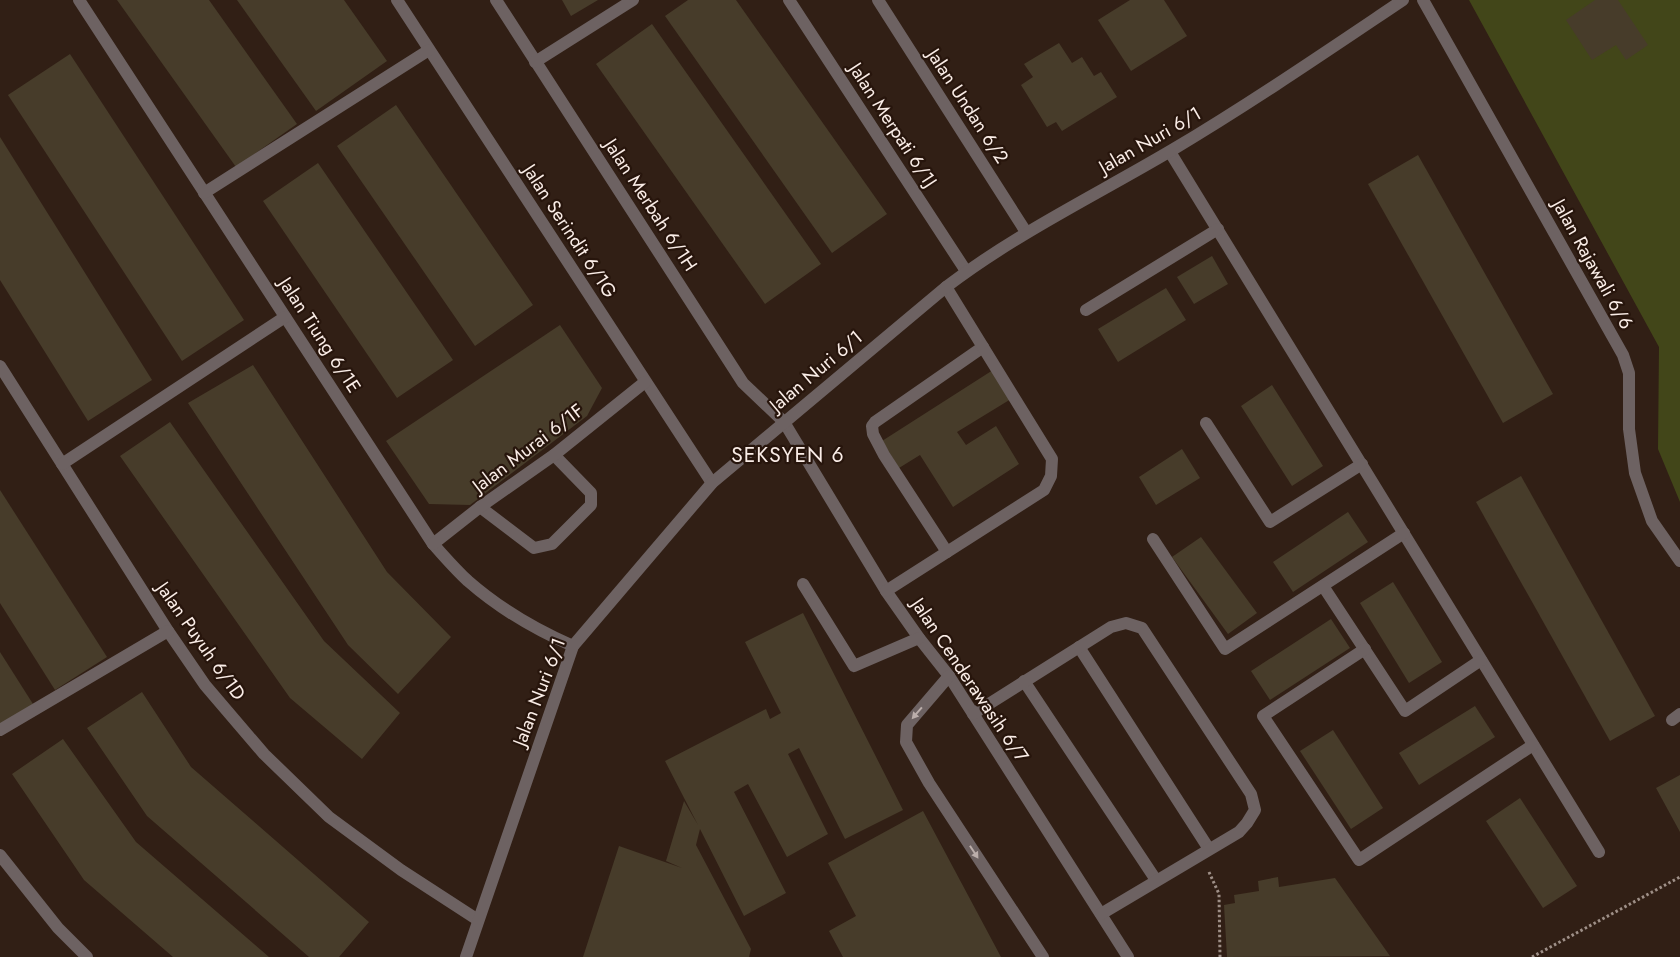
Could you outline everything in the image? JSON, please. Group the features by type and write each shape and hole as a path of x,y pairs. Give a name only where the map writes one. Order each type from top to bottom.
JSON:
{"street":[{"name":"Jalan Tiung 6/1E","path":"79,0 433,544 468,580 502,608 541,633 573,646"},
{"name":"Jalan Serindit 6/1G","path":"397,0 712,483"},
{"name":"Jalan Merbah 6/1H","path":"496,0 743,383 784,422"},
{"path":"535,62 633,0"},
{"name":"Jalan Merpati 6/1J","path":"788,0 966,271"},
{"name":"Jalan Undan 6/2","path":"878,0 1026,232"},
{"name":"Jalan Nuri 6/1","path":"466,957 573,646 712,483 966,271 1026,232 1170,152 1232,114 1403,0"},
{"name":"Jalan Rajawali 6/6","path":"1422,0 1623,355 1629,373 1629,429 1635,473 1652,521 1680,561"},
{"path":"204,192 429,50"},
{"path":"1170,152 1599,852"},
{"path":"1086,310 1218,229"},
{"path":"886,591 1044,490 1051,476 1052,459 946,287"},
{"path":"62,464 285,317"},
{"path":"947,552 884,455 873,434 872,426 875,422 983,347"},
{"name":"Jalan Puyuh 6/1D","path":"0,366 168,631 205,685 264,754 330,816 401,870 478,920"},
{"name":"Jalan Murai 6/1F","path":"433,544 480,507 554,455 645,382"},
{"name":"Jalan Cenderawasih 6/7","path":"784,422 886,591 949,676 1128,957"},
{"path":"1206,423 1270,522 1362,464"},
{"path":"480,507 534,548 552,544 591,505 591,493 554,455"},
{"path":"1153,538 1225,649 1404,533"},
{"path":"803,584 854,666 919,638"},
{"path":"1323,586 1405,711 1481,660"},
{"path":"973,714 1110,627 1126,624 1142,628 1251,794 1255,810 1239,832 1101,914"},
{"path":"0,730 168,631"},
{"path":"1079,647 1204,852"},
{"path":"1365,650 1263,716 1359,860 1533,745"},
{"path":"949,676 907,725 906,742 929,784 1042,957"},
{"path":"1024,681 1156,880"},
{"path":"0,855 58,928 87,957"}],"path":[{"path":"1204,852 1219,894 1220,957"},
{"path":"1532,957 1680,877"}],"green space":[{"path":"1469,0 1680,0 1680,502 1658,449 1659,347"}],"building":[{"path":"117,0 209,0 297,124 236,167"},
{"path":"237,0 344,0 387,61 316,111"},
{"path":"562,0 598,0 571,16"},
{"path":"688,0 736,0 887,214 832,253 665,16"},
{"path":"1130,0 1164,0 1187,36 1131,71 1098,20"},
{"path":"1595,0 1618,0 1648,45 1626,60 1616,45 1592,60 1566,20"},
{"path":"652,24 821,264 765,304 596,64"},
{"path":"1059,43 1072,63 1082,57 1094,76 1101,72 1117,97 1062,131 1056,122 1047,127 1021,85 1033,77 1024,64"},
{"path":"70,54 244,320 182,361 8,95"},
{"path":"396,105 533,305 475,346 337,146"},
{"path":"0,137 152,380 88,421 0,280"},
{"path":"1418,155 1553,394 1503,423 1368,184"},
{"path":"318,163 453,360 397,398 263,201"},
{"path":"1212,256 1228,284 1194,304 1177,277"},
{"path":"1166,288 1186,320 1118,362 1098,329"},
{"path":"560,325 602,388 587,416 470,505 429,504 386,441"},
{"path":"253,365 387,572 451,637 398,694 348,645 188,403"},
{"path":"993,370 1011,399 957,432 966,445 996,426 1019,464 953,507 920,455 899,468 882,441"},
{"path":"1272,385 1323,466 1292,486 1241,406"},
{"path":"170,422 324,641 400,713 362,759 290,698 120,456"},
{"path":"1182,449 1200,478 1156,505 1139,477"},
{"path":"1521,476 1655,716 1610,741 1476,502"},
{"path":"0,490 107,657 55,690 0,603"},
{"path":"1348,512 1368,542 1293,592 1273,562"},
{"path":"1201,537 1257,613 1228,634 1172,557"},
{"path":"1393,582 1442,662 1409,683 1360,603"},
{"path":"803,613 903,810 845,839 799,748 788,754 828,834 787,857 748,784 734,792 786,893 744,916 700,829 696,845 751,949 749,957 583,957 619,846 682,868 666,861 684,801 698,825 665,761 766,709 770,719 781,713 745,642"},
{"path":"1331,619 1350,648 1270,700 1251,671"},
{"path":"0,652 33,704 0,725"},
{"path":"142,692 191,767 369,922 339,957 309,957 147,816 87,728"},
{"path":"1475,706 1495,737 1419,785 1399,753"},
{"path":"1333,730 1383,808 1351,829 1300,751"},
{"path":"63,739 136,842 269,957 173,957 84,880 12,774"},
{"path":"1680,775 1680,832 1656,788"},
{"path":"1520,798 1577,886 1543,908 1486,821"},
{"path":"923,811 1001,957 843,957 829,931 856,916 828,863"},
{"path":"1278,877 1279,887 1335,878 1390,956 1227,957 1224,905 1235,903 1234,895 1259,891 1258,881"}],"district":[{"name":"SEKSYEN 6","path":"788,455"}]}
